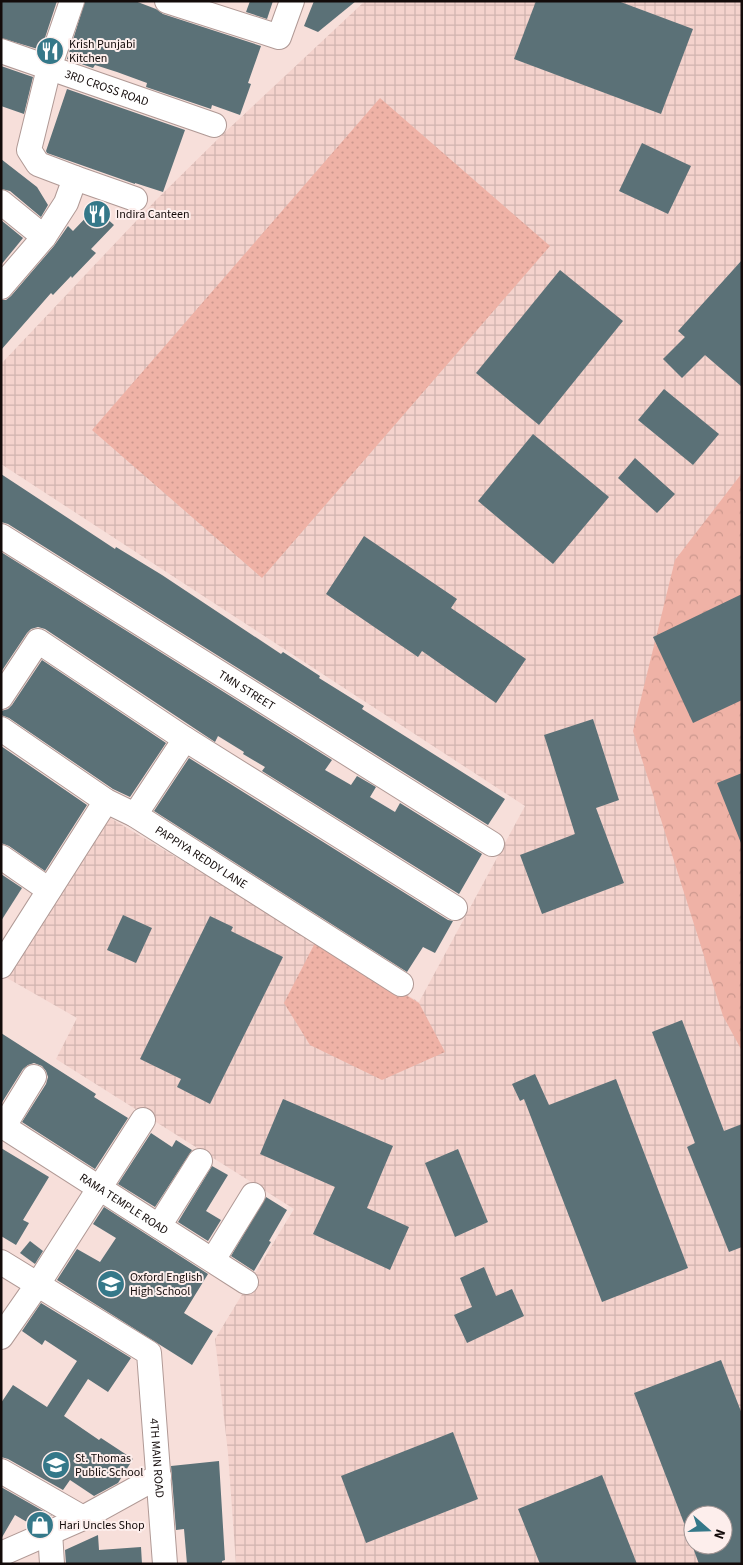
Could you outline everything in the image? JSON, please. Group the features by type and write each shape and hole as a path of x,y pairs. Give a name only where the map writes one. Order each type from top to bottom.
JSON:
{"street":[{"path":"72,1 50,68 29,150 38,164 135,199"},
{"path":"167,1 280,37 292,1"},
{"name":"3RD CROSS ROAD","path":"1,51 214,125"},
{"path":"1,287 44,237 66,203 75,178"},
{"path":"1,202 44,237"},
{"name":"TMN STREET","path":"1,536 492,844"},
{"path":"1,697 38,641 185,739 456,908"},
{"name":"PAPPIYA REDDY LANE","path":"1,729 106,800 136,815 401,984"},
{"path":"136,815 185,739"},
{"path":"1,966 106,800"},
{"path":"1,857 49,890"},
{"path":"3,1122 34,1077"},
{"path":"1,1337 38,1284 143,1120"},
{"name":"RAMA TEMPLE ROAD","path":"3,1122 100,1188 246,1282"},
{"path":"160,1226 200,1161"},
{"path":"213,1260 253,1196"},
{"path":"1,1262 38,1284"},
{"name":"4TH MAIN ROAD","path":"38,1284 149,1353 160,1476 165,1564"},
{"path":"1,1471 83,1518"},
{"path":"1,1554 83,1518 160,1476"},
{"path":"50,1532 52,1564"}],"shaded area":[{"path":"365,1 742,1 742,1564 236,1564 228,1453 215,1339 294,1209 56,1059 77,1018 7,978 107,816 419,1002 525,806 1,464 1,364 156,200 222,135"}],"green space":[{"path":"380,98 550,246 262,578 92,430"},
{"path":"742,473 742,1051 723,1016 633,731 675,560"},
{"path":"316,941 419,1003 445,1052 382,1080 310,1045 284,1003"}],"building":[{"path":"1,1 57,1 41,50 1,38"},
{"path":"85,1 135,1 156,9 163,14 261,46 248,83 251,84 240,115 212,105 211,109 146,87 147,83 117,72 95,65 93,68 67,59"},
{"path":"250,1 273,1 267,19 246,12"},
{"path":"314,1 356,1 318,32 304,26"},
{"path":"536,1 618,1 693,29 661,114 514,59"},
{"path":"1,66 33,77 24,114 1,106"},
{"path":"67,89 185,130 163,192 47,153 46,151"},
{"path":"642,143 691,166 668,214 619,191"},
{"path":"1,159 37,187 48,205 41,217 10,191 1,189"},
{"path":"95,208 114,225 91,249 96,253 53,295 51,293 1,350 1,300 6,300 11,296 54,246 68,226 73,231"},
{"path":"1,220 23,238 1,265"},
{"path":"742,260 742,387 705,355 682,378 663,359 685,337 678,331"},
{"path":"560,270 623,321 539,425 476,373"},
{"path":"664,389 719,434 693,465 638,420"},
{"path":"533,434 609,497 553,564 478,501"},
{"path":"635,458 675,494 657,513 618,478"},
{"path":"1,474 115,549 116,547 162,575 281,654 283,652 320,676 319,678 364,706 362,709 505,799 488,825 8,524 1,522"},
{"path":"364,536 457,599 451,608 526,659 496,703 422,651 418,657 326,594"},
{"path":"1,552 332,760 325,770 351,785 357,776 376,787 370,797 395,812 400,803 482,854 459,894 262,771 265,767 243,754 244,752 218,736 215,742 45,629 38,627 31,629 1,672"},
{"path":"742,594 742,700 693,723 653,637"},
{"path":"42,660 166,743 130,797 113,789 9,718 1,715 1,711 8,709 12,705"},
{"path":"593,719 619,800 596,808 624,883 542,914 520,855 575,834 544,735"},
{"path":"1,746 87,805 45,871 9,846 1,843"},
{"path":"189,758 448,920 453,921 435,953 423,947 407,972 154,811"},
{"path":"742,773 742,843 741,843 717,783"},
{"path":"1,874 22,888 1,921"},
{"path":"123,915 152,928 136,963 107,950"},
{"path":"210,916 233,927 231,931 283,957 210,1104 177,1087 181,1079 140,1059"},
{"path":"682,1020 724,1131 742,1124 742,1247 729,1252 687,1147 695,1143 652,1032"},
{"path":"1,1033 96,1094 94,1097 128,1118 95,1169 22,1122 46,1084 48,1077 42,1066 34,1063 23,1069 1,1104"},
{"path":"535,1074 549,1105 616,1079 688,1268 602,1302 524,1099 520,1101 512,1084"},
{"path":"283,1099 393,1146 367,1208 409,1227 390,1270 313,1234 335,1187 260,1154"},
{"path":"151,1133 172,1147 176,1140 192,1150 155,1207 118,1184"},
{"path":"1,1148 49,1177 23,1220 29,1223 16,1245 1,1236"},
{"path":"458,1149 488,1222 455,1237 425,1163"},
{"path":"212,1166 228,1175 206,1211 221,1220 208,1241 178,1222"},
{"path":"266,1197 287,1210 254,1271 231,1256"},
{"path":"104,1207 208,1274 184,1313 213,1331 192,1365 57,1280 77,1249 100,1262 116,1238 93,1224"},
{"path":"30,1241 43,1251 35,1264 20,1253"},
{"path":"484,1267 496,1296 512,1289 524,1316 467,1343 454,1315 472,1307 460,1278"},
{"path":"41,1303 131,1358 108,1392 88,1379 64,1416 99,1440 101,1438 133,1459 118,1483 94,1496 70,1480 63,1490 8,1459 1,1457 1,1403 13,1385 47,1407 77,1361 45,1340 42,1345 22,1331"},
{"path":"721,1360 742,1414 742,1564 699,1564 696,1555 733,1555 733,1505 683,1505 683,1521 634,1393"},
{"path":"453,1432 478,1499 366,1543 341,1476"},
{"path":"219,1461 225,1560 222,1561 222,1564 187,1564 184,1529 176,1530 171,1466"},
{"path":"602,1475 637,1564 540,1564 518,1509"},
{"path":"1,1487 52,1516 32,1525 15,1515 1,1539"},
{"path":"98,1535 99,1550 141,1547 142,1564 66,1564 65,1550"}],"place":[{"name":"Krish Punjabi Kitchen","path":"50,51"},
{"name":"Indira Canteen","path":"97,214"},
{"name":"Oxford English High School","path":"111,1284"},
{"name":"St. Thomas Public School","path":"56,1465"},
{"name":"Hari Uncles Shop","path":"40,1525"}]}
